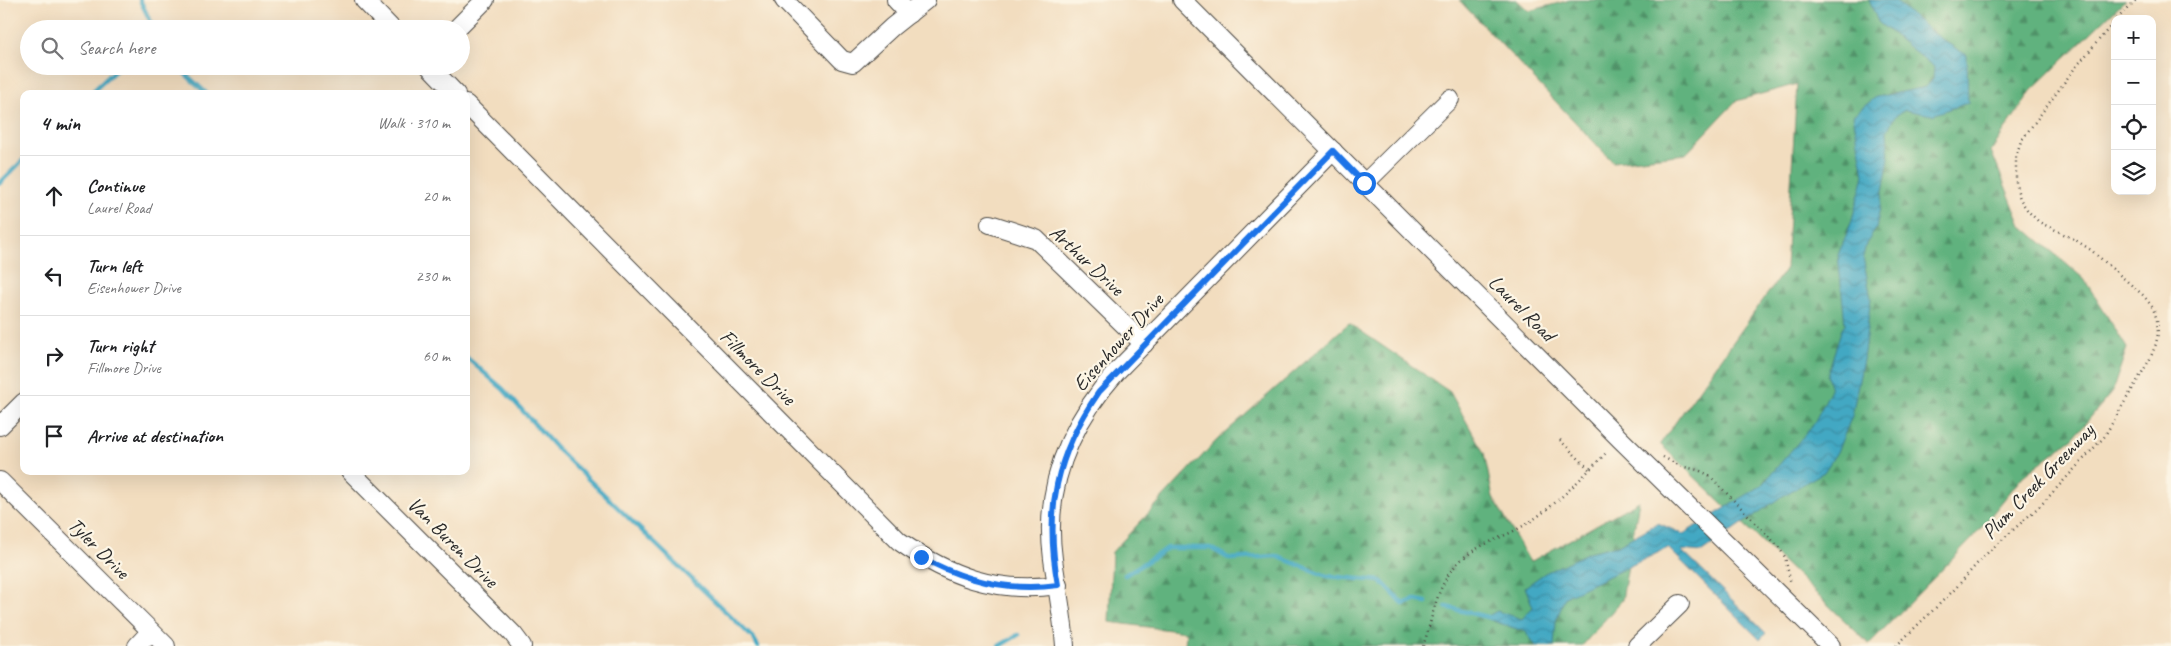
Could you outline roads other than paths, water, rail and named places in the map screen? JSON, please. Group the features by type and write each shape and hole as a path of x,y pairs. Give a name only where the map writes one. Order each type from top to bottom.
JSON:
{"street":[{"path":"364,0 383,20"},
{"path":"465,20 485,0"},
{"path":"784,0 842,60 853,64 892,27 926,0"},
{"path":"896,0 909,14"},
{"name":"Laurel Road","path":"1182,0 1828,645"},
{"path":"438,75 452,90"},
{"path":"1364,183 1450,99"},
{"name":"Fillmore Drive","path":"470,108 899,541 921,557 965,578 991,585 1018,588 1058,585"},
{"name":"Eisenhower Drive","path":"1065,646 1053,558 1051,531 1053,499 1065,454 1083,414 1099,392 1144,344 1333,151"},
{"name":"Arthur Drive","path":"990,224 1036,239 1144,344"},
{"path":"0,426 20,406"},
{"name":"Van Buren Drive","path":"354,475 513,634 522,646"},
{"name":"Tyler Drive","path":"0,482 166,646"},
{"path":"1638,646 1680,604"},
{"path":"137,646 151,631"}],"water":[{"path":"1869,0 1895,0 1930,30 1967,55 1968,103 1932,115 1905,110 1895,116 1887,131 1889,158 1876,229 1866,244 1863,257 1871,298 1863,360 1852,416 1837,452 1824,472 1781,497 1702,552 1681,550 1766,633 1760,640 1668,548 1565,597 1556,621 1554,646 1536,646 1526,632 1484,618 1497,611 1522,619 1533,607 1525,587 1545,573 1589,552 1618,545 1658,523 1683,534 1761,486 1813,425 1831,389 1827,376 1845,324 1838,255 1851,223 1864,175 1853,115 1876,97 1926,87 1933,79 1934,67 1878,22"}],"waterway":[{"path":"140,0 150,20"},
{"path":"94,90 110,75"},
{"path":"187,75 203,90"},
{"path":"0,183 20,163"},
{"path":"470,360 503,389 557,449 754,639 758,646"},
{"path":"1125,575 1168,548 1211,548 1230,559 1276,556 1327,576 1381,581 1403,604 1415,600 1426,602"},
{"path":"1446,607 1491,618"},
{"path":"999,646 1018,635"}]}
